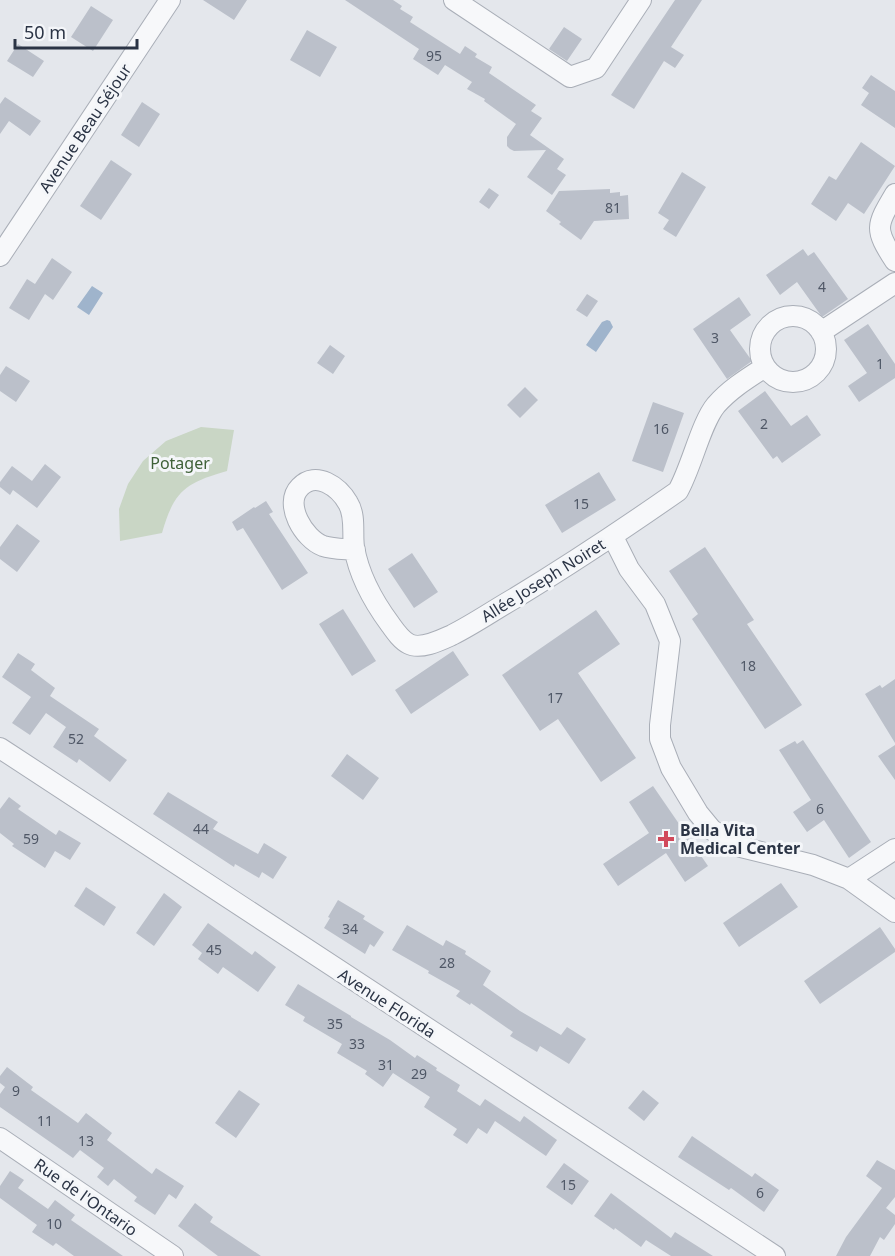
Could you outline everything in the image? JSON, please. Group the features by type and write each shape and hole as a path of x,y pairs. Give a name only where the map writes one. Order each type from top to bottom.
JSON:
{"street":[{"name":"Avenue Beau Séjour","path":"0,256 170,0"},
{"path":"454,0 570,77 596,68 641,0"},
{"path":"895,194 880,220 879,232 895,261"},
{"path":"821,332 895,283"},
{"path":"789,315 802,316 814,323 821,332 827,349 822,365 811,377 795,382 778,378 765,367 760,354 760,341 766,329 776,320 789,315"},
{"name":"Allée Joseph Noiret","path":"355,550 367,588 381,612 409,644 428,644 452,635 613,537 678,491 715,406 734,388 765,367"},
{"path":"613,537 628,569 655,604 670,641 660,739 671,768 698,813 712,830 741,847 813,865 849,879 895,912"},
{"name":"Avenue Florida","path":"0,748 775,1256"},
{"path":"849,879 895,849"},
{"name":"Rue de l'Ontario","path":"0,1138 173,1256"}],"green space":[{"name":"Potager","path":"201,427 234,430 227,471 201,480 183,491 171,507 162,533 120,541 119,509 128,484 143,461 166,441"}],"water":[{"path":"92,286 103,293 89,315 77,307"},
{"path":"607,320 613,327 596,352 586,345 602,322"}],"building":[{"path":"203,0 247,0 234,20"},
{"path":"345,0 393,0 402,6 400,9 413,17 410,22 460,54 465,46 477,54 475,57 492,67 489,73 536,105 531,111 542,118 530,135 564,159 557,169 566,175 552,195 527,177 546,150 514,151 510,149 507,146 507,137 516,124 484,101 485,99 467,89 472,82 445,65 438,75 413,59 419,49"},
{"path":"675,0 702,0 671,47 684,55 675,68 664,61 634,109 611,95"},
{"path":"91,6 113,20 93,51 71,37"},
{"path":"564,27 582,39 567,61 549,49"},
{"path":"307,30 337,47 320,77 290,60"},
{"path":"18,44 44,61 33,77 7,61"},
{"path":"871,75 895,91 895,128 861,105 869,93 862,88"},
{"path":"5,97 41,121 30,136 9,121 0,134 0,104"},
{"path":"142,102 160,114 139,147 121,135"},
{"path":"861,142 895,166 864,214 848,203 836,221 811,204 829,176 836,180"},
{"path":"111,160 132,174 101,220 80,206"},
{"path":"682,172 706,187 676,237 663,229 669,220 658,213"},
{"path":"489,188 499,195 489,209 479,202"},
{"path":"610,189 610,193 620,192 620,196 628,195 629,219 594,221 581,240 546,211 559,191"},
{"path":"803,249 808,256 814,252 848,299 822,317 797,282 780,295 766,275"},
{"path":"52,258 72,272 53,300 45,294 29,320 9,308 27,279 35,284"},
{"path":"587,294 598,301 587,317 576,310"},
{"path":"739,297 751,315 730,330 752,361 727,379 693,329"},
{"path":"868,324 895,364 895,378 859,402 848,386 867,373 844,340"},
{"path":"330,345 345,356 333,374 317,363"},
{"path":"6,366 30,381 16,402 0,391 0,375"},
{"path":"525,387 538,400 520,418 507,405"},
{"path":"765,391 791,426 807,415 821,435 782,463 777,456 773,459 738,411"},
{"path":"653,402 684,413 663,472 632,461"},
{"path":"45,464 61,477 37,508 13,490 10,495 0,487 0,482 12,466 32,481"},
{"path":"599,472 616,500 562,533 545,505"},
{"path":"266,501 273,512 269,514 308,573 282,590 243,528 237,531 232,522"},
{"path":"17,524 40,541 17,572 0,559 0,547"},
{"path":"705,547 754,620 747,624 802,705 765,729 692,619 698,614 669,571"},
{"path":"412,553 438,592 414,608 388,569"},
{"path":"343,609 376,661 352,676 319,624"},
{"path":"596,610 620,644 578,673 636,758 601,782 558,719 540,731 502,675"},
{"path":"453,651 469,675 411,714 395,690"},
{"path":"18,653 35,664 31,670 55,688 50,696 99,729 94,736 127,760 110,782 79,759 77,763 53,747 66,727 46,713 30,735 12,723 31,697 2,677"},
{"path":"895,679 895,743 865,694 880,685 882,688"},
{"path":"803,740 871,842 849,858 824,820 807,832 793,812 811,800 779,750 795,741 797,744"},
{"path":"895,745 895,780 878,756"},
{"path":"347,754 379,778 363,800 331,776"},
{"path":"653,786 708,866 685,882 666,853 618,886 603,864 649,833 629,802"},
{"path":"168,792 218,822 213,829 258,854 264,843 287,857 273,879 262,872 259,878 235,864 234,867 153,814"},
{"path":"9,797 21,806 18,809 56,835 59,830 81,843 70,860 55,851 45,868 12,846 14,844 0,833 0,809"},
{"path":"781,883 798,907 739,947 723,923"},
{"path":"86,887 116,907 104,926 74,906"},
{"path":"164,893 182,907 154,946 136,933"},
{"path":"338,900 365,916 363,919 384,932 374,947 370,944 365,954 324,928"},
{"path":"208,923 252,955 255,951 276,967 258,992 223,967 218,974 198,959 202,953 192,945"},
{"path":"407,925 443,946 446,940 466,951 465,954 491,971 483,985 520,1011 561,1035 567,1027 586,1039 569,1064 540,1046 537,1052 510,1036 513,1032 471,1003 470,1005 456,996 460,991 392,950"},
{"path":"880,927 895,952 820,1004 804,981"},
{"path":"298,984 390,1040 415,1058 417,1055 437,1068 436,1070 460,1085 457,1091 480,1106 485,1099 520,1122 524,1116 557,1140 546,1156 495,1121 487,1134 478,1128 467,1144 453,1135 457,1129 424,1107 430,1097 393,1073 383,1087 365,1074 367,1071 337,1053 342,1044 303,1021 305,1017 285,1005"},
{"path":"7,1067 33,1087 31,1090 78,1123 86,1113 112,1133 107,1140 152,1174 156,1168 184,1186 176,1199 169,1194 155,1215 134,1201 137,1197 114,1179 108,1186 97,1177 104,1168 80,1150 73,1158 0,1107 0,1094 5,1087 0,1083 0,1076"},
{"path":"239,1090 260,1104 236,1138 215,1123"},
{"path":"643,1090 659,1103 644,1121 628,1108"},
{"path":"692,1136 752,1177 755,1173 779,1190 764,1212 731,1188 729,1190 678,1157"},
{"path":"877,1160 895,1170 895,1197 886,1208 895,1215 895,1224 884,1240 880,1237 870,1256 836,1256 846,1237 882,1188 866,1176"},
{"path":"564,1163 589,1181 572,1205 546,1187"},
{"path":"10,1171 24,1180 18,1188 48,1209 55,1200 75,1215 71,1220 123,1256 74,1256 56,1243 53,1246 32,1232 37,1225 0,1198 0,1186"},
{"path":"611,1193 671,1238 675,1232 713,1256 671,1256 646,1240 641,1247 594,1216"},
{"path":"195,1203 213,1217 210,1222 261,1256 218,1256 178,1226"}],"place":[{"name":"Bella Vita Medical Center","path":"666,839"}]}
